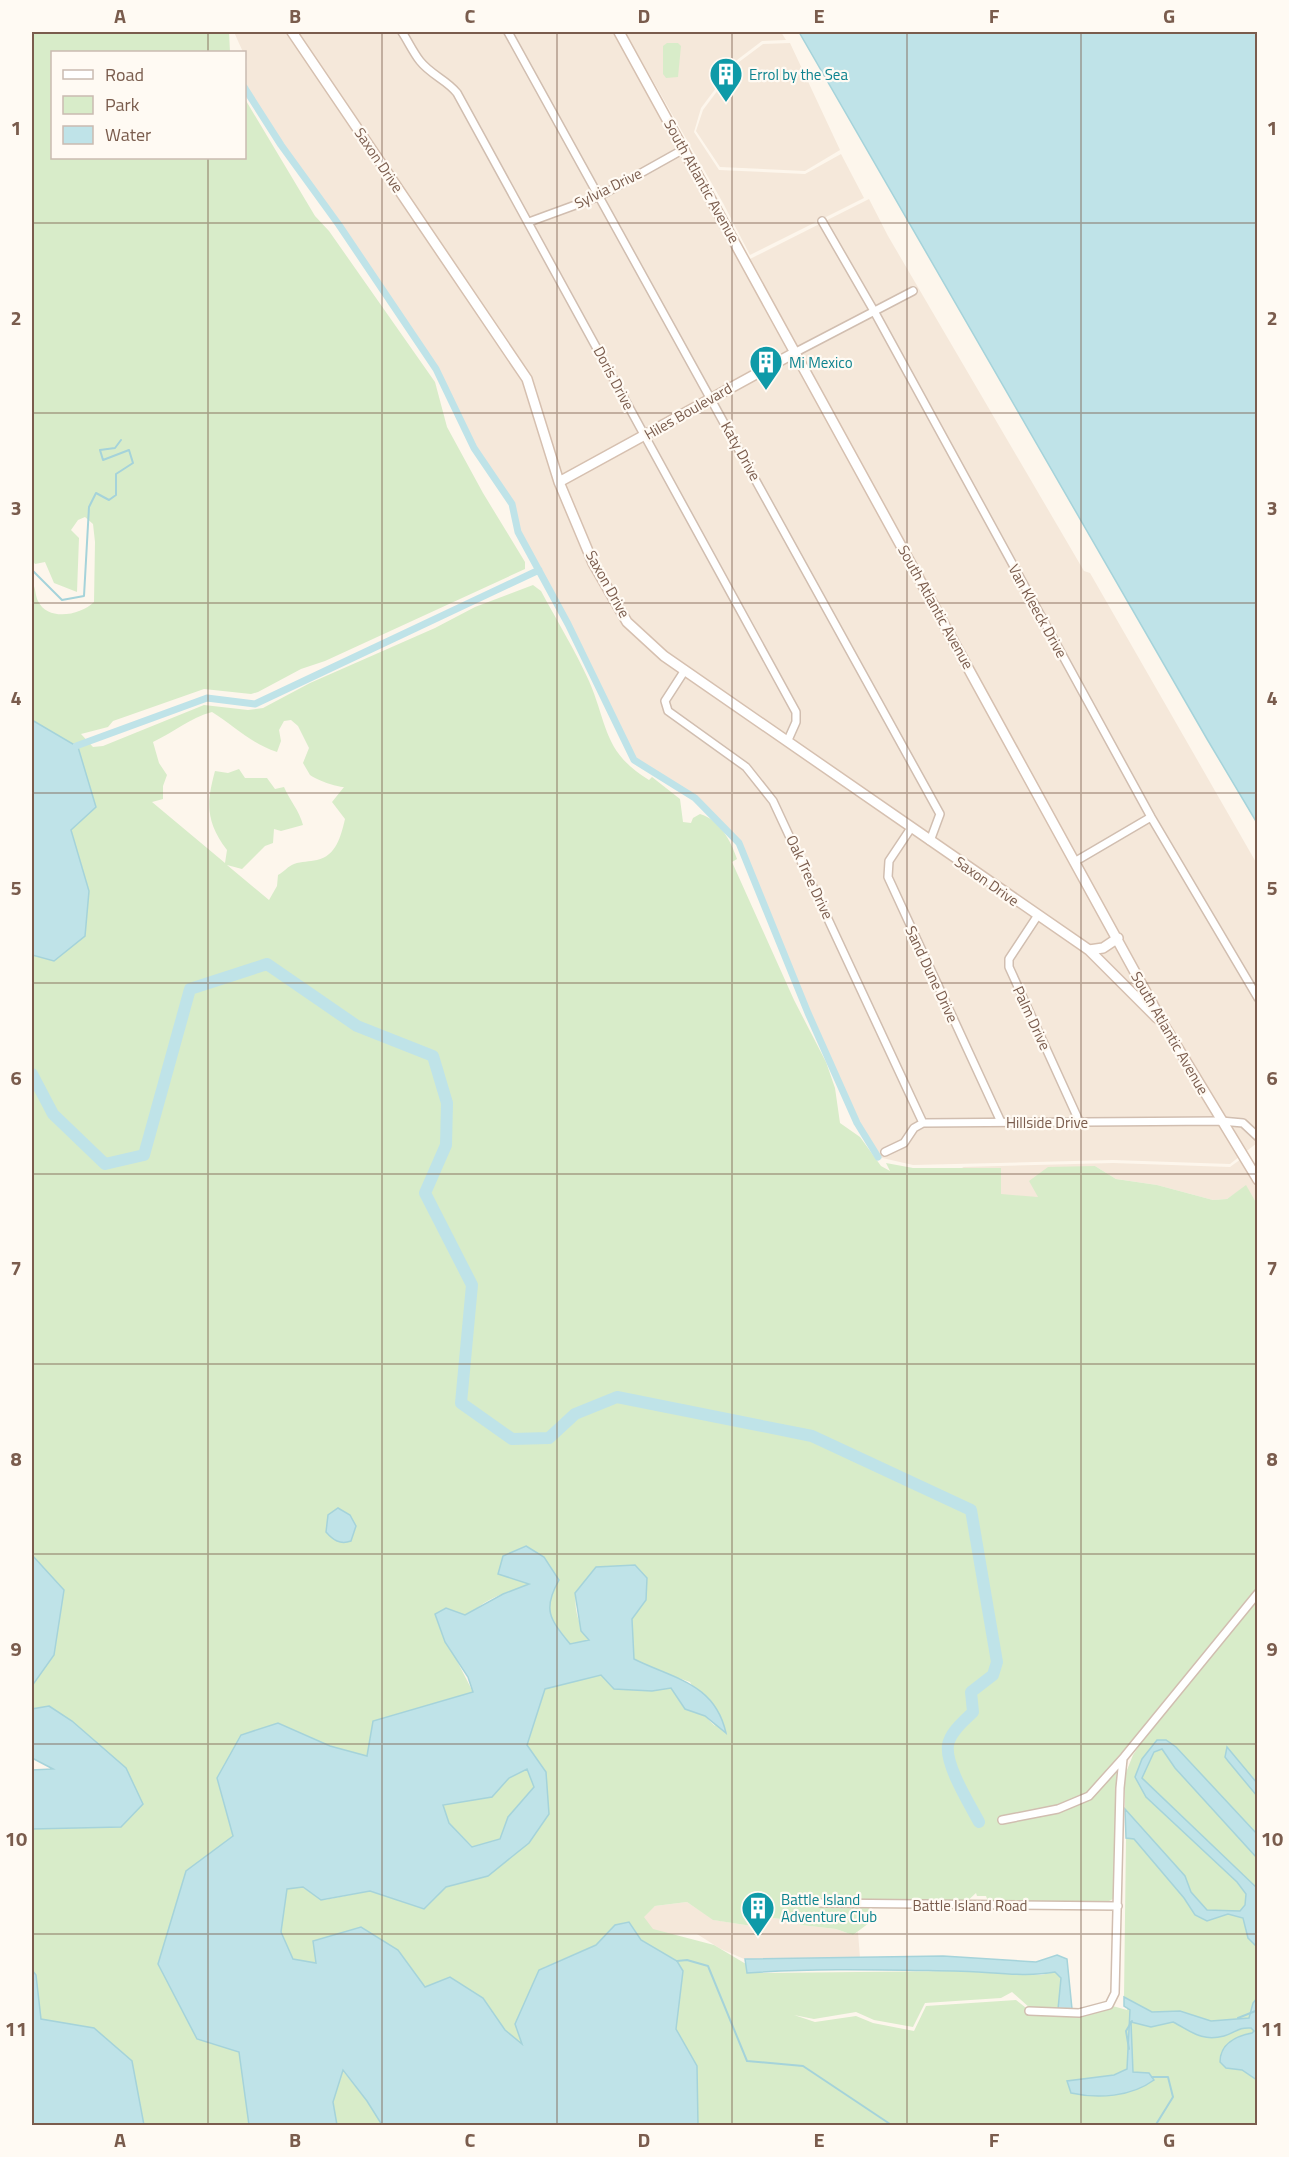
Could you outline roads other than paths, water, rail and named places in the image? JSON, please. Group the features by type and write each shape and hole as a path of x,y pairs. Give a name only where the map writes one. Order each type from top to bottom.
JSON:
{"street":[{"name":"Saxon Drive","path":"292,32 527,378 559,482 612,599 627,622 664,656 1089,950 1164,1025"},
{"name":"Doris Drive","path":"402,32 421,62 448,82 457,93 529,222 796,712 796,722 788,740"},
{"name":"Katy Drive","path":"508,32 940,814 930,841"},
{"name":"South Atlantic Avenue","path":"619,32 1164,1025 1257,1180"},
{"name":"Sylvia Drive","path":"529,222 600,196 684,149"},
{"name":"Van Kleeck Drive","path":"822,221 874,311 1151,817 1257,998"},
{"name":"Hiles Boulevard","path":"559,482 645,436 711,397 913,291"},
{"name":"Oak Tree Drive","path":"685,670 665,701 668,711 746,767 773,801 923,1123"},
{"path":"1076,861 1151,817"},
{"name":"Sand Dune Drive","path":"911,828 889,861 888,878 1000,1122"},
{"name":"Palm Drive","path":"1038,915 1009,959 1009,968 1080,1123"},
{"path":"1089,950 1103,948 1118,939"},
{"path":"1221,1121 1243,1123 1257,1137"},
{"name":"Hillside Drive","path":"923,1123 1221,1121"},
{"path":"885,1152 904,1143 914,1128 923,1123"},
{"path":"1002,1820 1058,1809 1079,1802 1098,1787 1257,1593"},
{"path":"1029,2011 1079,2013 1109,2005 1114,1993 1120,1788 1124,1757"},
{"name":"Battle Island Road","path":"821,1903 1118,1906"}],"water":[{"path":"799,32 1257,32 1257,823 1207,739"},
{"path":"32,720 78,747 96,807 71,830 89,891 85,936 54,961 32,955"},
{"path":"338,1508 350,1515 356,1526 351,1541 337,1541 326,1532 328,1515"},
{"path":"526,1546 544,1557 559,1580 551,1599 553,1621 570,1644 589,1640 581,1631 575,1593 596,1567 635,1565 647,1578 646,1600 632,1619 634,1659 678,1678 703,1693 721,1716 726,1733 705,1716 685,1709 671,1688 652,1691 614,1689 601,1675 545,1689 527,1745 546,1772 549,1814 529,1843 488,1876 446,1887 424,1909 370,1891 321,1900 303,1887 287,1889 281,1932 293,1959 316,1963 313,1941 361,1927 398,1950 425,1987 450,1977 483,1998 505,2030 522,2044 515,2024 539,1970 596,1945 615,1925 629,1922 641,1940 677,1961 683,1971 676,2029 697,2066 698,2125 382,2125 343,2070 333,2102 337,2125 249,2125 239,2052 197,2039 158,1964 186,1871 233,1836 217,1778 241,1735 278,1723 330,1746 367,1756 373,1721 473,1692 468,1677 445,1642 435,1614 446,1608 465,1615 503,1594 529,1584 498,1574 503,1556","holes":["527,1769 534,1787 508,1817 500,1839 472,1847 449,1823 443,1805 492,1797 509,1778"]},
{"path":"32,1555 64,1590 54,1655 32,1686"},
{"path":"49,1706 72,1721 126,1768 143,1804 121,1827 32,1829 32,1770 53,1769 32,1758 32,1709"},
{"path":"1157,1740 1166,1740 1176,1747 1257,1834 1257,1858 1175,1768 1162,1749 1154,1752 1142,1778 1257,1888 1257,1947 1248,1938 1243,1918 1228,1914 1207,1921 1195,1915 1184,1898 1134,1839 1126,1838 1125,1809 1185,1876 1191,1892 1207,1910 1240,1911 1245,1905 1246,1894 1237,1882 1146,1797 1135,1777 1142,1759"},
{"path":"1227,1747 1257,1783 1257,1796 1225,1757"},
{"path":"1057,1955 1067,1959 1072,2009 1058,2009 1061,1978 1055,1972 1018,1974 967,1971 798,1970 747,1973 745,1959 943,1956 1036,1962"},
{"path":"32,1970 36,1975 41,2019 94,2028 132,2061 144,2125 32,2125"},
{"path":"1124,1997 1152,2012 1180,2011 1211,2021 1249,2018 1253,2003 1257,1998 1257,2080 1242,2070 1226,2068 1220,2062 1226,2046 1240,2036 1252,2033 1254,2031 1251,2028 1209,2038 1197,2035 1173,2022 1151,2027 1131,2022 1133,2072 1149,2073 1154,2080 1135,2090 1114,2095 1092,2096 1071,2093 1067,2081 1114,2075 1127,2069 1130,2010 1124,2006"}],"waterway":[{"path":"246,90 281,145 339,225 436,369 474,448 512,504 518,532 568,624 634,760 695,798 739,843 808,1013 857,1123 878,1157"},
{"path":"32,570 62,600 84,596 89,507 96,493 109,500 116,495 116,474 133,463 129,450 103,460 100,450 115,448 121,440"},
{"path":"76,746 207,698 255,704 539,570"},
{"path":"32,1074 53,1114 105,1164 144,1155 190,989 267,964 357,1026 433,1056 447,1103 446,1145 425,1193 472,1285 461,1403 512,1439 549,1438 575,1414 617,1397 812,1436 971,1510 997,1662 993,1675 971,1692 973,1712 952,1735 949,1740 948,1753 959,1784 979,1822"},
{"path":"677,1961 687,1960 708,1966 747,2061 803,2066 893,2126"},
{"path":"1238,2018 1258,2010"},
{"path":"1129,2049 1126,2031 1132,2021"},
{"path":"1152,2077 1168,2077 1173,2097 1155,2126"}],"place":[{"name":"Errol by the Sea","path":"726,103"},
{"name":"Mi Mexico","path":"766,391"},
{"name":"Battle Island Adventure Club","path":"758,1937"}]}
